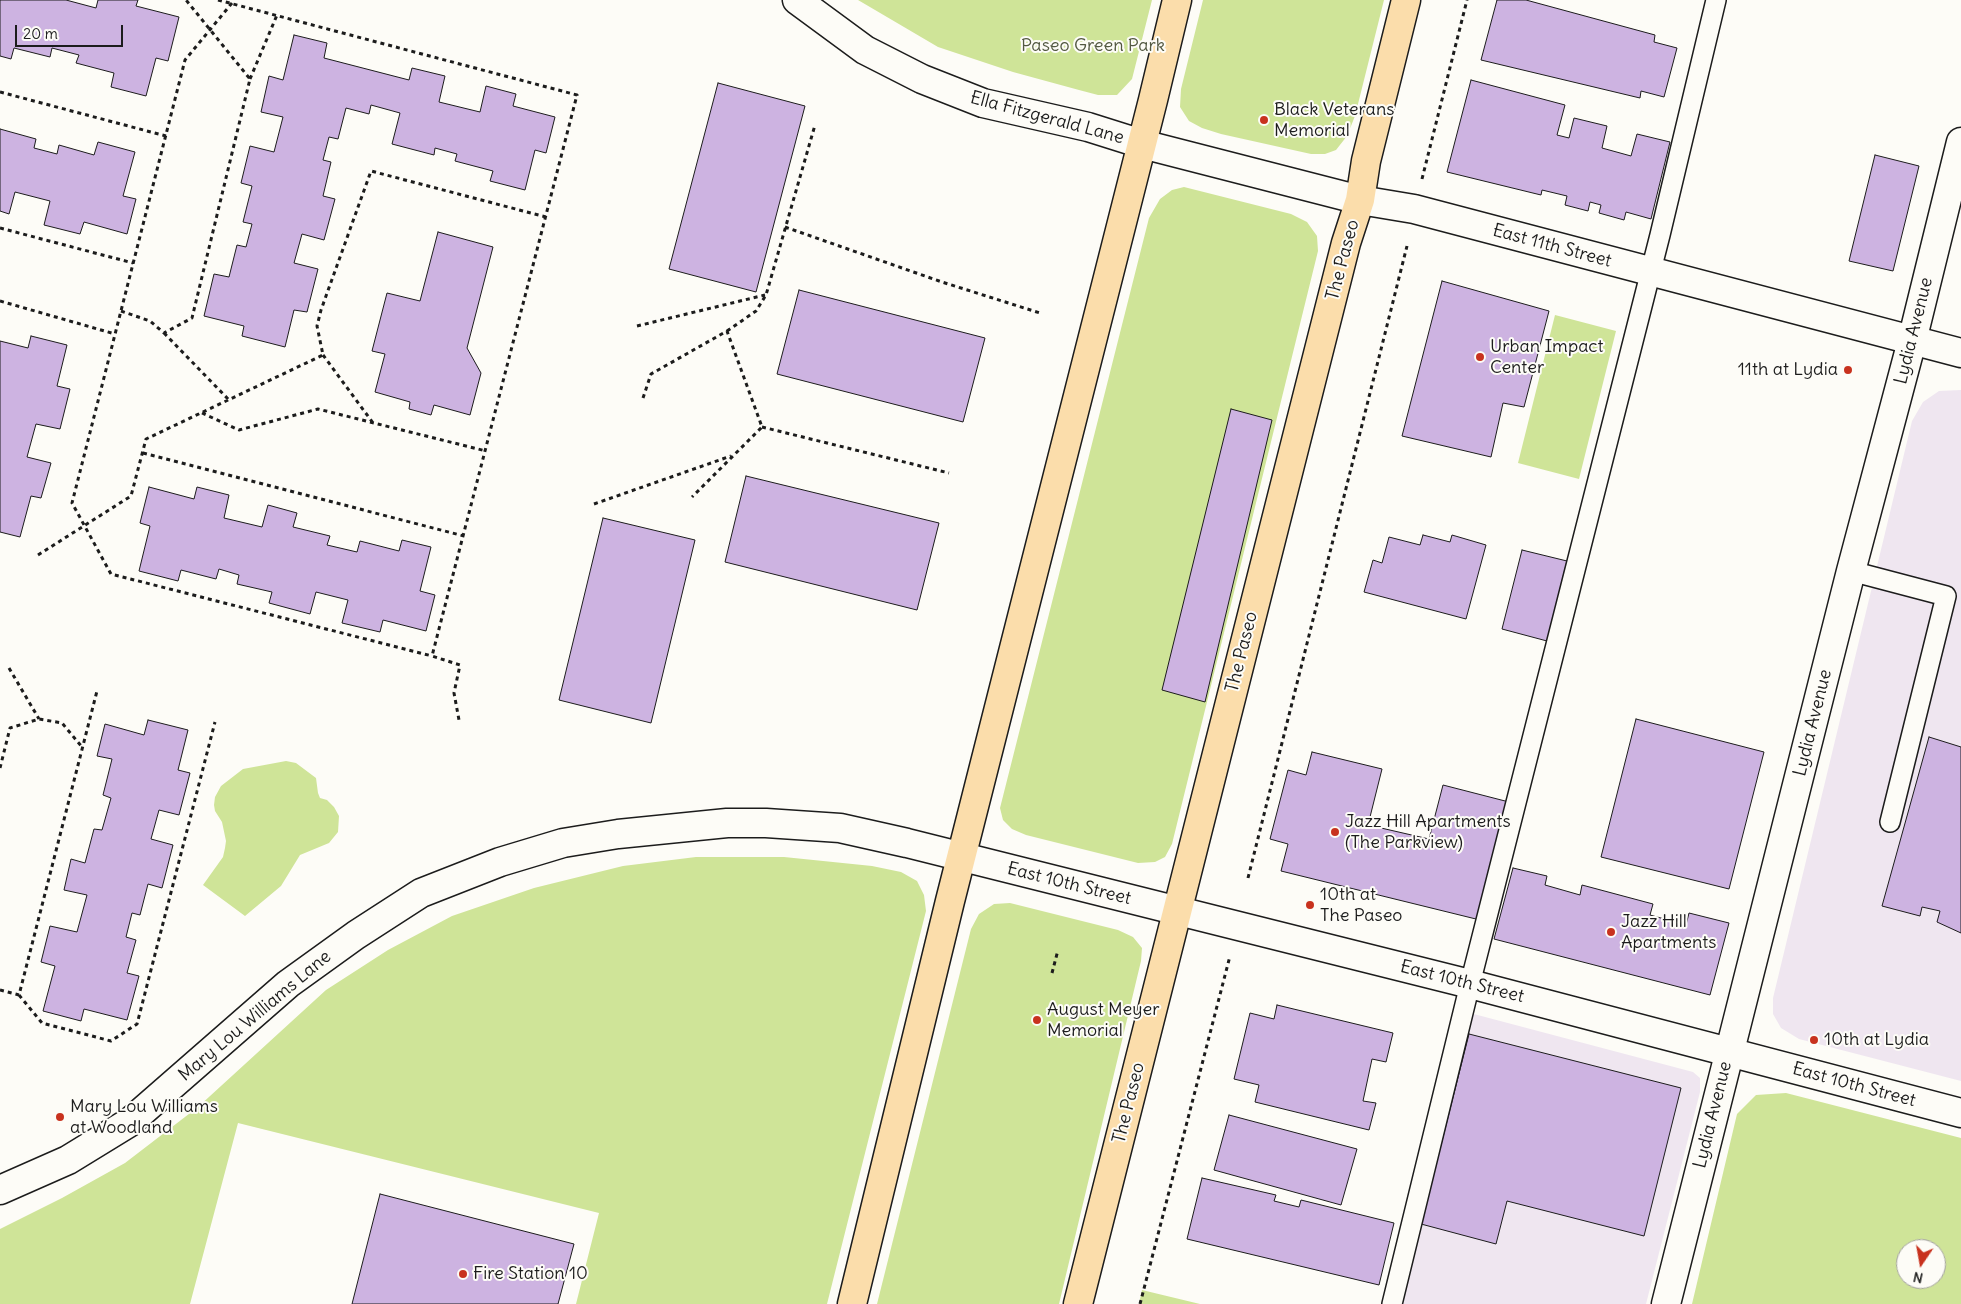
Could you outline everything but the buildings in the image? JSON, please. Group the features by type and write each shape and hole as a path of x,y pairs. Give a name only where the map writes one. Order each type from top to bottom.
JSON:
{"main road":[{"name":"Ella Fitzgerald Lane","path":"797,0 865,50 922,79 983,103 1088,127 1142,144"},
{"path":"852,1304 961,856 1177,0"},
{"name":"The Paseo","path":"1078,1304 1341,262 1360,200 1366,161 1406,0"},
{"name":"Lydia Avenue","path":"1666,1304 1961,142"},
{"name":"East 11th Street","path":"1142,144 1360,200 1414,210 1961,353"},
{"name":"Mary Lou Williams Lane","path":"0,1190 68,1160 130,1122 288,984 356,935 421,892 500,862 563,843 644,831 727,823 766,823 840,828 961,856"},
{"name":"East 10th Street","path":"961,856 1470,984 1961,1113"}],"lane":[{"path":"1392,1304 1470,984 1650,272 1716,0"},
{"path":"1851,571 1954,598 1890,822"}],"path":[{"path":"186,0 250,80"},
{"path":"218,0 577,94 432,656"},
{"path":"1421,182 1467,0"},
{"path":"232,3 185,60 72,503 111,574 432,656 460,665 454,693 459,720"},
{"path":"164,333 192,318 250,80 277,15"},
{"path":"0,92 166,136"},
{"path":"643,398 651,374 727,331 756,311 766,295 814,125"},
{"path":"373,423 323,355 317,326 371,171 546,217"},
{"path":"785,227 942,282 1040,313"},
{"path":"0,228 134,263"},
{"path":"1248,878 1407,246"},
{"path":"637,326 766,295"},
{"path":"0,301 116,334"},
{"path":"121,311 150,321 229,400"},
{"path":"727,331 762,428"},
{"path":"38,555 131,496 146,439 323,355"},
{"path":"202,413 239,430 318,409 486,451"},
{"path":"692,497 762,428"},
{"path":"762,428 949,473"},
{"path":"143,453 464,536"},
{"path":"594,504 734,455"},
{"path":"9,668 39,719"},
{"path":"19,995 97,691"},
{"path":"0,768 10,728 39,719 62,723 82,747"},
{"path":"0,990 19,995 42,1023 111,1041 137,1024 215,722"},
{"path":"1052,973 1058,950"},
{"path":"1140,1304 1230,953"}],"shaded area":[{"path":"1961,390 1961,1081 1799,1039 1781,1028 1773,1014 1773,998 1912,421 1923,402 1939,391"},
{"path":"1470,1013 1693,1072 1700,1078 1700,1092 1646,1304 1399,1304"}],"green space":[{"name":"Paseo Green Park","path":"858,0 1152,0 1132,79 1117,95 1098,95 1013,72 938,47"},
{"path":"1203,0 1384,0 1355,116 1347,136 1336,150 1325,154 1311,154 1221,134 1202,128 1189,121 1180,107 1181,89"},
{"path":"1184,187 1291,214 1307,222 1317,236 1318,251 1172,844 1165,857 1155,862 1138,863 1026,835 1012,829 1003,820 1000,808 1149,218 1160,199 1172,190"},
{"path":"1555,315 1616,331 1579,479 1518,463"},
{"path":"286,761 296,763 316,778 320,798 327,800 339,816 338,832 329,843 300,855 281,886 245,916 203,885 223,857 226,841 222,822 215,811 215,797 221,786 243,769"},
{"path":"696,857 784,857 872,866 901,872 917,881 924,895 926,911 827,1304 576,1304 599,1213 238,1123 190,1304 0,1304 0,1229 62,1198 125,1163 198,1107 326,990 388,950 452,916 534,888 623,866"},
{"path":"1010,903 1118,930 1133,937 1142,948 1141,961 1059,1304 877,1304 971,929 979,914 994,904"},
{"path":"1786,1093 1961,1138 1961,1304 1692,1304 1737,1114 1756,1095"},
{"path":"1142,1290 1200,1304 1139,1304"}],"place":[{"name":"Black Veterans Memorial","path":"1264,120"},
{"name":"Urban Impact Center","path":"1480,357"},
{"name":"11th at Lydia","path":"1848,370"},
{"name":"Jazz Hill Apartments (The Parkview)","path":"1335,832"},
{"name":"10th at The Paseo","path":"1310,905"},
{"name":"Jazz Hill Apartments","path":"1611,932"},
{"name":"August Meyer Memorial","path":"1037,1020"},
{"name":"10th at Lydia","path":"1814,1040"},
{"name":"Mary Lou Williams at Woodland","path":"60,1117"},
{"name":"Fire Station 10","path":"463,1274"}]}
